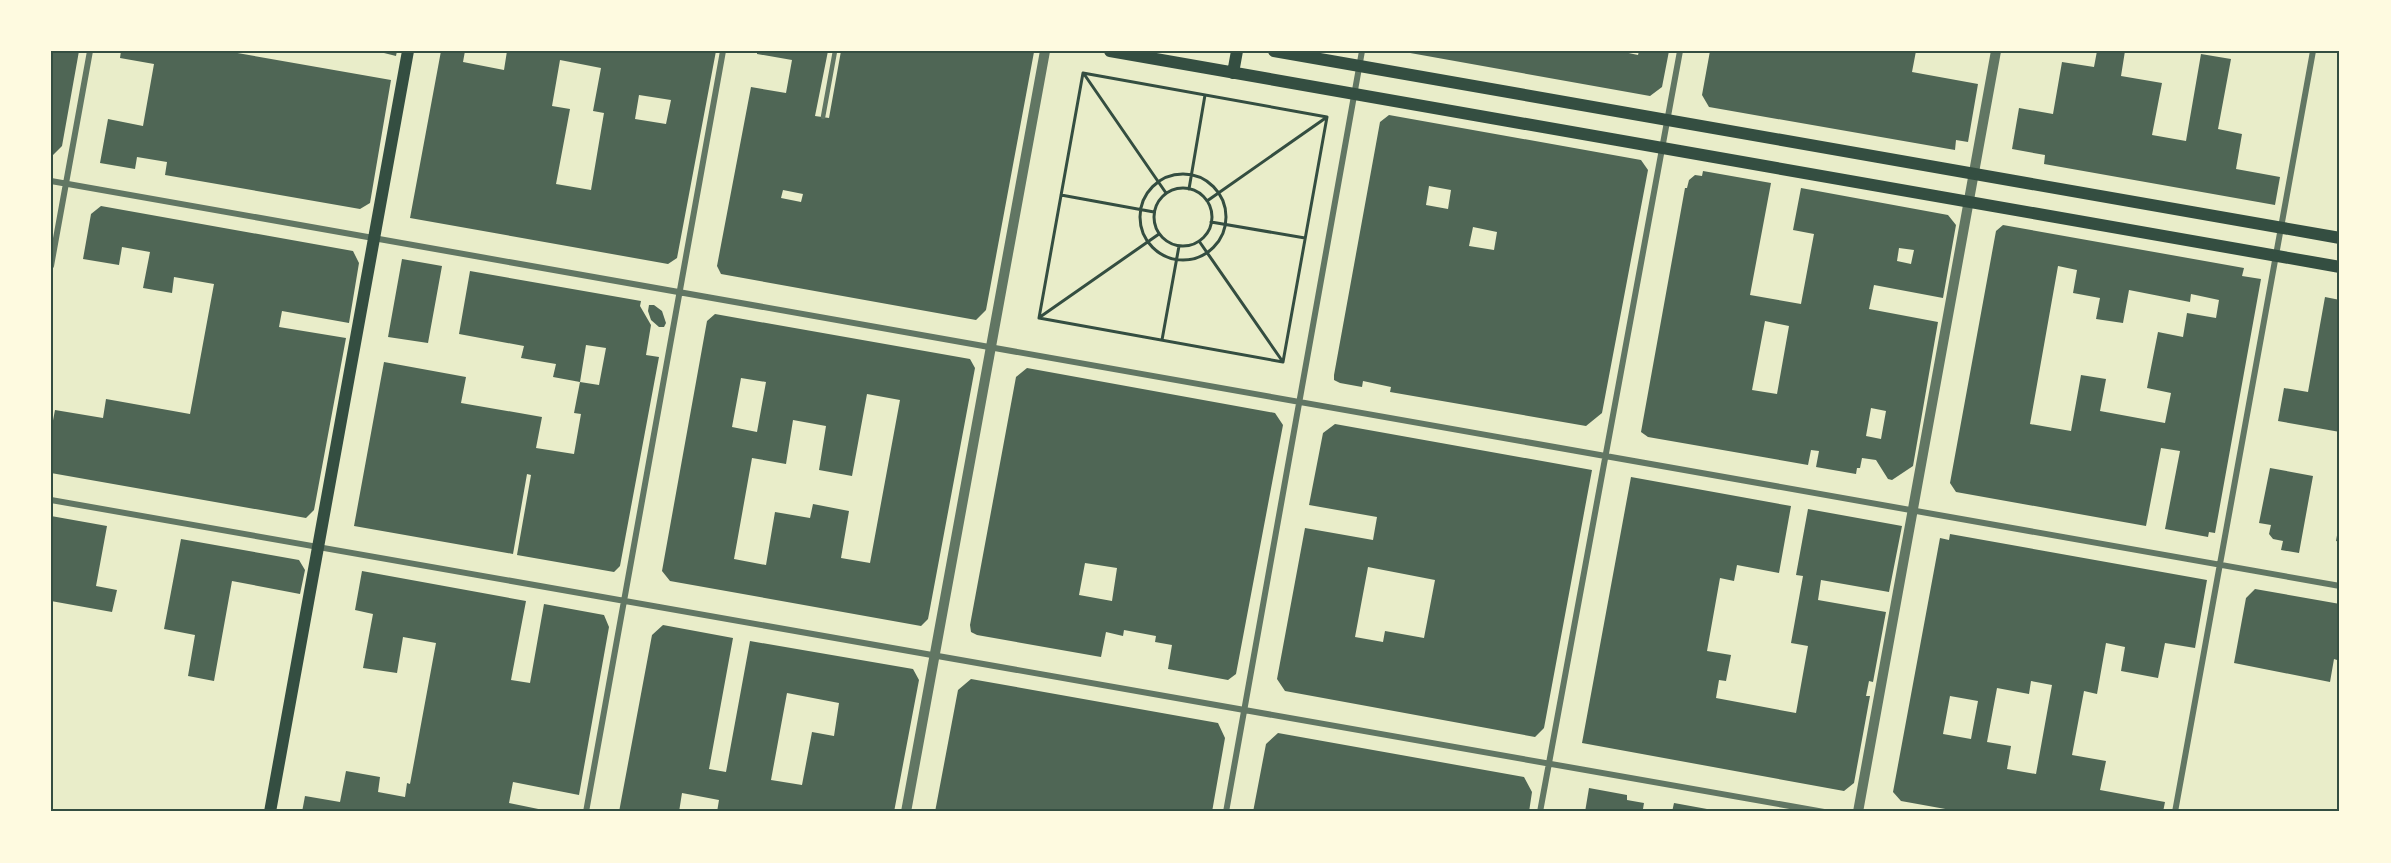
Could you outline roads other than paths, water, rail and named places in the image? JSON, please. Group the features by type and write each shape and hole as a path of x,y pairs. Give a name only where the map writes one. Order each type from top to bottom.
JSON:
{"main road":[{"path":"270,812 408,51"},
{"path":"1110,51 1168,56 1233,73 2340,267"},
{"path":"1233,73 1237,51"},
{"path":"1274,51 2340,238"}],"street":[{"path":"51,266 90,51"},
{"path":"586,812 723,51"},
{"path":"906,812 1044,51"},
{"path":"1226,812 1362,51"},
{"path":"1540,812 1680,51"},
{"path":"1858,812 1996,51"},
{"path":"2175,812 2313,51"},
{"path":"51,181 2340,586"},
{"path":"51,500 1824,812"}],"lane":[{"path":"823,117 835,51"}]}
